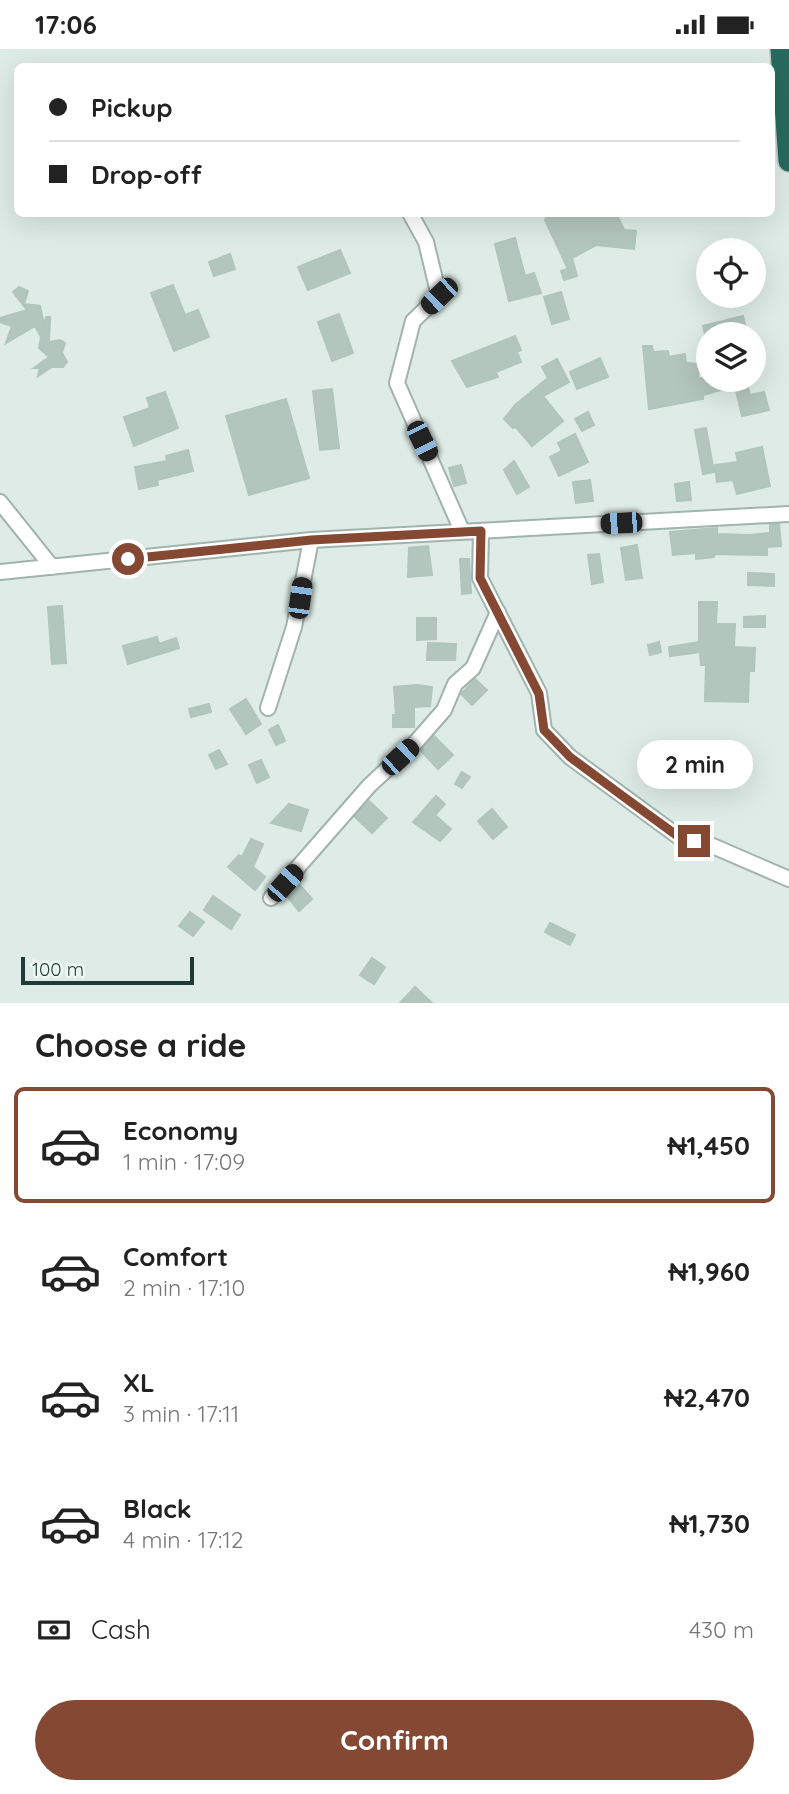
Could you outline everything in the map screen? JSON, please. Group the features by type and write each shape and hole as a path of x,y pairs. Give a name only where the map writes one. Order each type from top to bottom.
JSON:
{"highway":[{"path":"781,49 789,161"}],"street":[{"path":"412,217 426,242 439,296 414,321 397,383 462,531"},
{"path":"0,502 52,566"},
{"path":"0,572 311,540 789,515"},
{"path":"481,531 480,578 539,694 544,730 570,757 679,837 708,844 789,879"},
{"path":"268,708 294,627 311,540"},
{"path":"271,898 369,786 416,742 444,710 455,684 473,668 498,612"}],"building":[{"path":"546,217 618,217 624,230 636,231 634,249 596,245 572,258 577,276 564,280 561,271 568,269 545,220"},
{"path":"515,238 525,276 534,273 541,293 509,301 495,244"},
{"path":"340,250 350,273 308,290 298,267"},
{"path":"230,254 235,269 214,276 209,262"},
{"path":"173,285 185,315 198,310 209,337 174,351 151,293"},
{"path":"19,287 28,291 24,304 40,306 44,325 46,317 50,317 49,342 60,340 65,343 62,353 67,362 63,367 52,367 38,376 40,368 34,368 49,357 39,348 41,337 35,326 6,343 12,326 0,322 0,318 27,310 13,292"},
{"path":"561,292 569,319 552,324 544,297"},
{"path":"339,314 353,353 332,361 318,322"},
{"path":"743,316 744,322 719,322"},
{"path":"515,336 521,350 517,352 521,362 496,372 498,377 467,387 452,361"},
{"path":"643,346 652,346 653,352 668,351 669,357 685,354 686,363 696,364 696,392 714,392 703,395 703,399 649,409"},
{"path":"600,358 608,377 577,389 570,372"},
{"path":"557,359 569,382 543,396 563,421 532,446 515,426 513,428 504,419 515,405 548,378 542,367"},
{"path":"332,389 339,448 320,450 313,391"},
{"path":"165,392 178,428 134,446 124,417 150,408 147,398"},
{"path":"736,392 749,392 750,395 764,392 769,410 742,416"},
{"path":"286,399 309,478 249,495 226,416"},
{"path":"588,412 594,425 582,431 575,419"},
{"path":"706,428 714,472 703,474 695,430"},
{"path":"575,434 588,462 559,476 550,457 562,451 558,443"},
{"path":"762,447 770,486 737,494 733,480 717,482 715,465 738,462 736,453"},
{"path":"188,450 193,471 157,480 158,485 139,489 135,467 167,461 166,456"},
{"path":"514,461 529,487 517,494 504,470"},
{"path":"461,465 466,483 454,486 449,468"},
{"path":"590,480 593,501 576,503 573,482"},
{"path":"689,482 691,500 677,501 675,484"},
{"path":"779,524 781,546 767,547 767,555 714,554 714,557 696,559 696,553 673,555 670,532 717,528 717,534 750,535 770,533 770,525"},
{"path":"637,545 642,578 626,580 621,548"},
{"path":"428,546 432,575 408,577 409,548"},
{"path":"599,554 603,582 592,584 588,555"},
{"path":"460,559 469,559 471,593 462,594"},
{"path":"748,573 774,574 774,586 748,585"},
{"path":"699,602 717,602 716,624 735,624 734,647 755,648 754,671 749,671 748,702 705,701 706,665 701,665 700,652 670,656 669,647 699,642"},
{"path":"62,606 66,663 52,664 48,607"},
{"path":"765,616 765,627 744,627 744,617"},
{"path":"417,618 436,618 436,639 417,640"},
{"path":"157,637 159,644 176,638 179,648 128,664 123,646"},
{"path":"659,642 661,652 650,655 648,645"},
{"path":"428,643 456,644 455,660 427,660"},
{"path":"475,679 487,690 472,705 461,694"},
{"path":"394,687 432,687 430,706 414,707 414,727 393,727 393,715 396,715"},
{"path":"246,699 261,724 246,734 230,709"},
{"path":"209,704 211,712 191,717 189,709"},
{"path":"278,725 285,741 276,745 269,730"},
{"path":"434,736 453,755 438,769 421,751"},
{"path":"219,750 227,764 216,769 209,755"},
{"path":"261,760 269,777 257,783 249,765"},
{"path":"462,772 470,777 462,788 455,784"},
{"path":"436,796 445,804 435,815 451,829 440,841 413,822"},
{"path":"369,801 387,818 372,833 355,817"},
{"path":"289,804 308,810 301,831 271,823"},
{"path":"492,809 507,827 493,839 478,821"},
{"path":"251,839 263,844 253,867 265,877 255,890 228,867 239,855 242,857"},
{"path":"299,884 312,899 299,911 287,896"},
{"path":"213,896 240,915 231,929 204,910"},
{"path":"190,912 204,922 193,936 179,926"},
{"path":"550,923 575,935 570,945 545,932"},
{"path":"372,958 385,967 374,984 360,975"},
{"path":"415,987 432,1003 400,1003"}],"route":[{"path":"128,559 311,540 481,531 480,578 539,694 544,730 570,757 624,797 679,837 694,841"}]}
